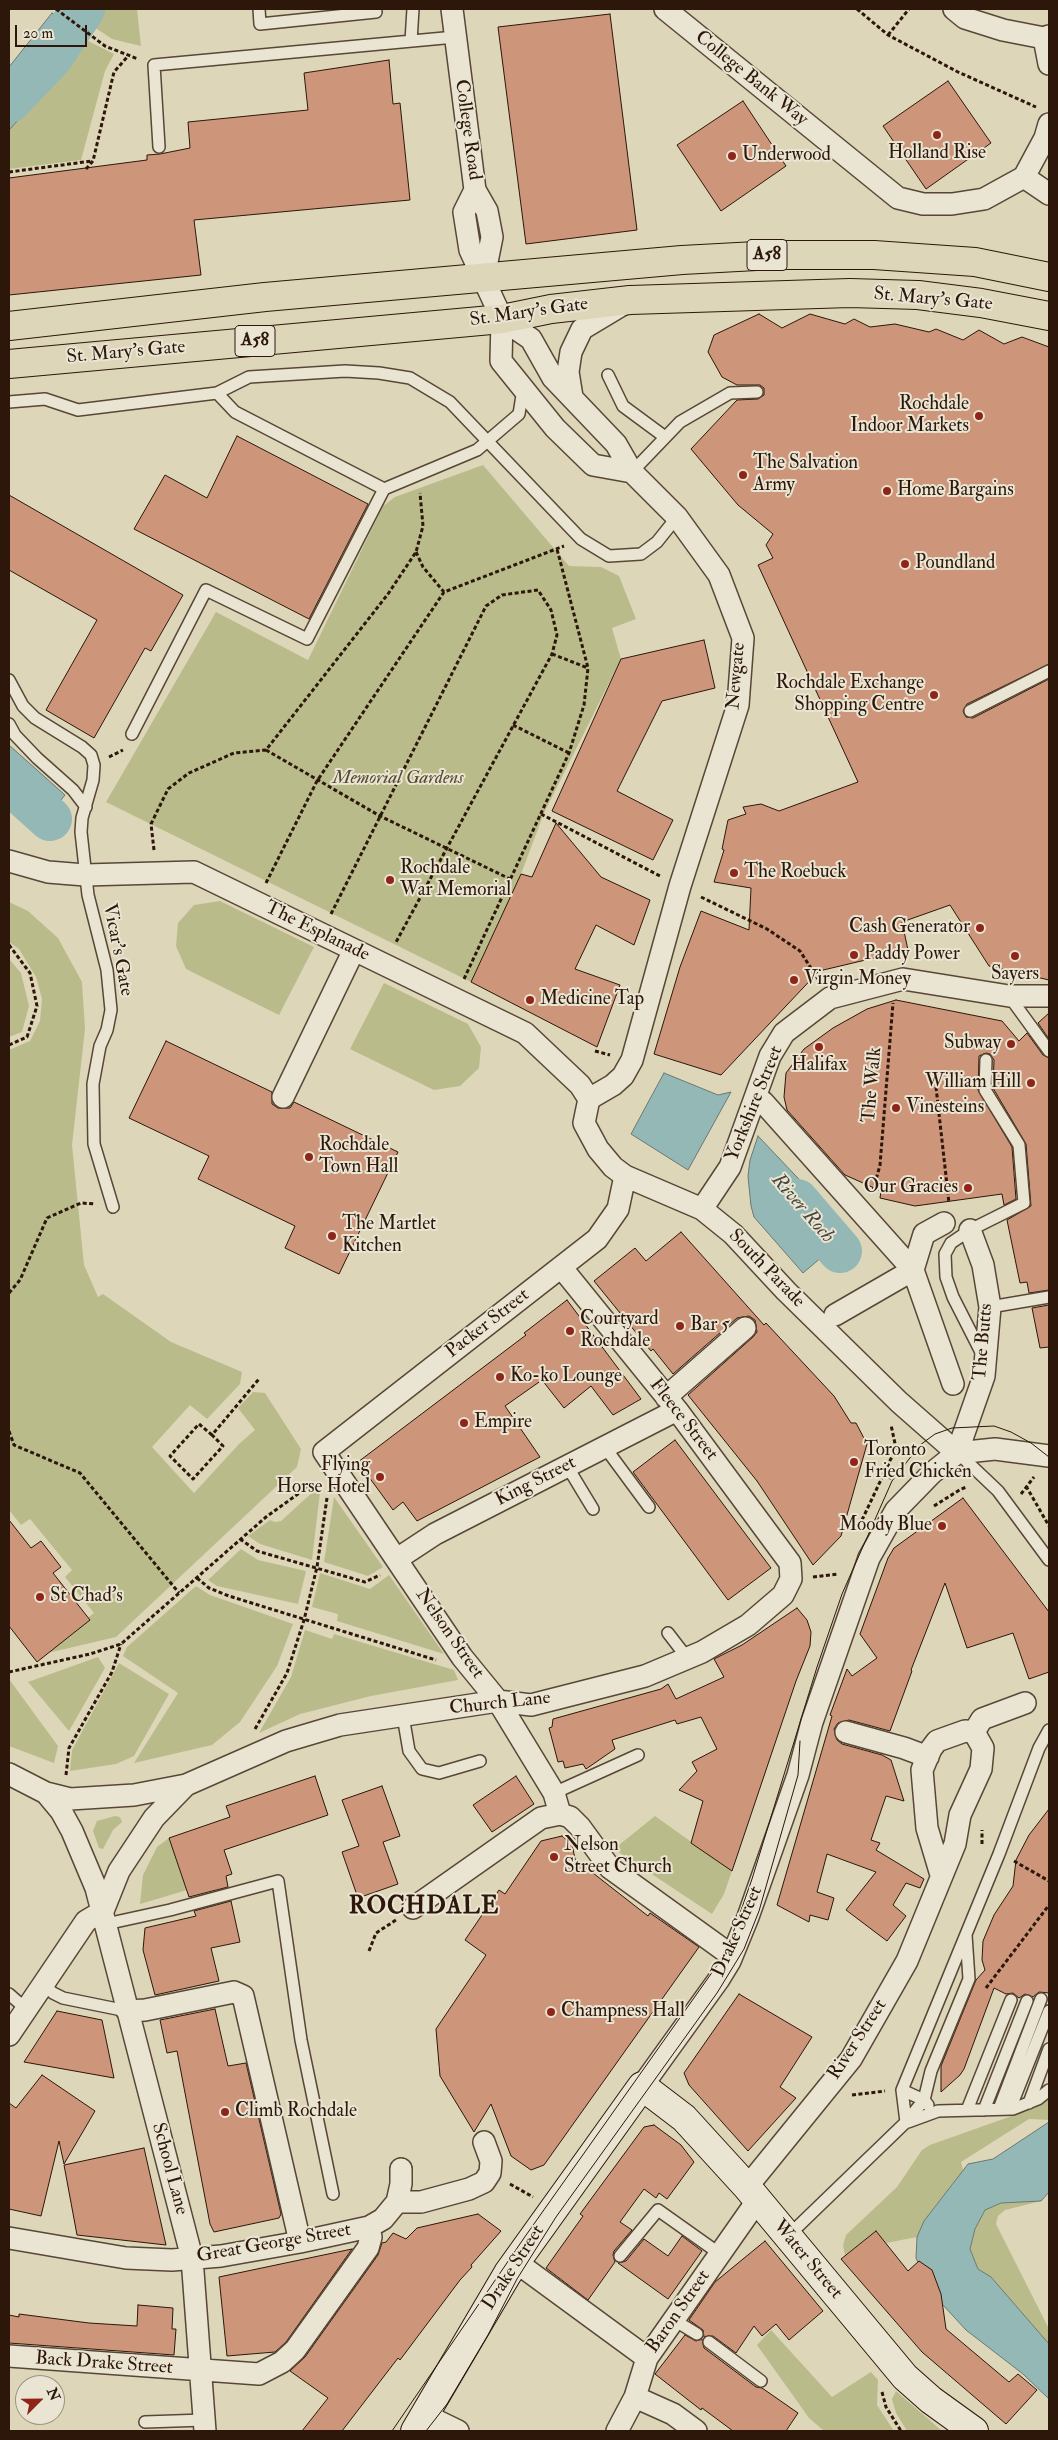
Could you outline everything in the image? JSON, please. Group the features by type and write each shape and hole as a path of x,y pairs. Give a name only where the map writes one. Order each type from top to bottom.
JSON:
{"highway":[{"name":"St. Mary's Gate","path":"9,326 266,296 775,254 874,255 975,262 1049,277"},
{"name":"St. Mary's Gate","path":"9,364 502,319 551,309 630,300 850,293 899,295 981,303 1049,316"}],"main road":[{"name":"Water Street","path":"642,2086 684,2118 788,2236 905,2377 931,2400 974,2431"},
{"name":"Drake Street","path":"420,2423 516,2262 642,2086"}],"street":[{"name":"College Road","path":"452,9 454,37 475,190 487,211 492,237 484,277"},
{"name":"College Bank Way","path":"664,9 898,198 923,204 952,204 984,199 1024,177"},
{"path":"954,9 965,18 1003,30 1047,37 1049,64"},
{"path":"1043,116 1045,138 1024,177 1049,194"},
{"path":"484,277 502,319 500,361 555,428 593,465 632,472"},
{"path":"572,397 568,372 571,352 582,329 630,300"},
{"name":"Newgate","path":"502,319 531,339 554,378 616,444 632,472 677,517 719,575 743,638 738,705 680,886 632,1060 623,1076 613,1085 589,1099"},
{"name":"The Esplanade","path":"9,861 48,872 85,875 194,872 525,1033 580,1084 589,1099"},
{"path":"283,1097 354,950"},
{"name":"Yorkshire Street","path":"702,1209 730,1167 770,1056 784,1033 830,998 903,978 1009,996 1049,996"},
{"name":"South Parade","path":"589,1099 584,1123 598,1149 613,1167 625,1176 702,1209 733,1234 786,1291 899,1402 958,1453"},
{"path":"763,1102 913,1270 953,1384"},
{"name":"Packer Street","path":"334,1466 561,1267 597,1239 618,1209 625,1176"},
{"path":"835,1316 913,1270 924,1234 944,1223"},
{"name":"The Butts","path":"958,1453 980,1392 986,1362 990,1307 983,1266 965,1233"},
{"name":"Fleece Street","path":"561,1267 671,1403 790,1563 791,1579"},
{"name":"King Street","path":"397,1560 435,1534 604,1446 671,1403 746,1328"},
{"path":"958,1453 995,1449 1043,1455"},
{"name":"Drake Street","path":"642,2086 719,1979 732,1956 748,1917 798,1774 812,1722 869,1558 896,1510 932,1473 958,1453"},
{"name":"Nelson Street","path":"334,1466 462,1658 498,1701 554,1793 560,1814"},
{"name":"Church Lane","path":"46,1793 70,1799 94,1799 154,1792 186,1785 286,1741 340,1725 498,1701 531,1705 645,1676 688,1659 748,1625 783,1595 791,1579"},
{"path":"941,1875 927,1828 922,1795 922,1770 928,1757 937,1741 965,1731 974,1732 982,1719 1025,1703"},
{"path":"846,1732 904,1748 928,1757"},
{"name":"River Street","path":"752,2194 851,2059 906,1961 955,1844 960,1815 981,1770 983,1748 974,1732"},
{"path":"9,1774 46,1793"},
{"name":"Church Lane","path":"105,1917 119,1871 154,1818 186,1785"},
{"name":"School Lane","path":"46,1793 61,1811 72,1831 96,1888 192,2258 205,2426"},
{"path":"407,1912 541,1818 560,1814 570,1817 580,1827 610,1868 732,1956"},
{"path":"9,2035 86,1921 105,1917"},
{"path":"127,2011 145,2010 234,1992 243,1996 300,2242"},
{"path":"401,2168 402,2184 397,2202 421,2202 469,2189 484,2182 490,2173 490,2161 484,2142"},
{"name":"Baron Street","path":"617,2431 635,2396 647,2358 720,2254 752,2194"},
{"name":"Great George Street","path":"9,2238 126,2258 221,2256 369,2227 384,2219 397,2202"},
{"name":"Back Drake Street","path":"9,2356 259,2374 282,2362 295,2350 368,2248 372,2237 369,2227"},
{"path":"516,2262 647,2358"},
{"path":"635,2396 673,2414 696,2431"},
{"path":"420,2423 458,2431"}],"lane":[{"path":"259,9 260,24 376,12 376,9"},
{"path":"411,41 413,9"},
{"path":"159,147 154,66 454,37"},
{"path":"9,402 45,399 78,410 217,393 249,377 345,371 379,372 410,378 450,402 581,539 609,556 641,554 657,542 677,517"},
{"path":"608,375 623,406 665,437"},
{"path":"132,734 206,590 307,638 384,489 477,450 519,414 523,388"},
{"path":"632,472 680,422 730,393 757,392"},
{"path":"217,393 235,412 384,489"},
{"path":"970,712 1049,672"},
{"path":"9,680 23,706 35,718 82,747 90,755 94,765"},
{"path":"9,724 37,758 73,790 86,807"},
{"name":"Vicar's Gate","path":"94,765 93,780 81,832 85,875 110,991 111,1010 100,1046 93,1084 94,1144 113,1207"},
{"path":"1009,996 1049,1051"},
{"path":"986,1060 985,1090 1019,1145 1024,1203 965,1233 951,1243 946,1254 946,1277 963,1320 986,1362"},
{"path":"990,1307 1049,1297"},
{"path":"604,1446 649,1507"},
{"path":"958,1453 998,1491 1049,1560"},
{"path":"567,1466 592,1509"},
{"path":"668,1632 688,1659"},
{"path":"403,1716 409,1751 422,1769 439,1773 480,1761"},
{"path":"906,2122 902,2090 1000,1854 1039,1748 1049,1730"},
{"path":"554,1793 638,1755"},
{"path":"105,1917 170,1910 278,1881 301,2040 333,2194"},
{"path":"788,2236 906,2122 924,2100 931,2071 969,1979 966,1933"},
{"path":"43,1984 53,1993 63,1998 127,2011"},
{"path":"9,1994 26,2010"},
{"path":"1005,2109 1041,1999"},
{"path":"966,2110 1010,2000"},
{"path":"984,2110 1027,2001"},
{"path":"1005,2109 1049,2011"},
{"path":"1029,2103 1049,2049"},
{"path":"902,2090 924,2100 928,2106 938,2112"},
{"path":"906,2122 938,2112 1005,2109 1029,2103 1049,2090"},
{"path":"620,2256 658,2210 720,2254"},
{"path":"674,2320 697,2334"},
{"path":"709,2342 761,2381"},
{"path":"145,2422 205,2426"}],"path":[{"path":"56,9 105,46 154,66"},
{"path":"857,9 888,35 1043,116"},
{"path":"888,35 909,9"},
{"path":"86,169 93,161 114,72 128,55"},
{"path":"9,172 93,161"},
{"path":"266,750 388,594 416,552 423,526 418,475"},
{"path":"256,902 317,781 444,592 581,539"},
{"path":"455,999 568,753 584,705 588,668 557,549"},
{"path":"416,552 423,567 444,592"},
{"path":"322,935 486,606 502,595 538,590 551,610 557,635 552,654 384,965"},
{"path":"552,654 588,668"},
{"path":"514,725 568,753"},
{"path":"94,765 123,750 132,734"},
{"path":"156,873 151,824 168,789 189,773 234,753 266,750 380,816 510,879"},
{"path":"9,945 30,973 36,1006 26,1037 9,1045"},
{"name":"The Walk","path":"873,1191 880,1165 895,981"},
{"path":"936,1088 949,1203 965,1233"},
{"path":"9,1293 20,1280 47,1218 81,1203"},
{"path":"212,1436 259,1379"},
{"path":"199,1424 212,1436 223,1446 193,1479 170,1456 199,1424"},
{"path":"860,1524 896,1448 890,1426"},
{"path":"9,1430 14,1445 80,1473 179,1593"},
{"path":"1018,1498 1037,1473 1043,1455"},
{"path":"9,1672 90,1654 121,1644 266,1517 334,1466"},
{"path":"260,1753 253,1732 287,1673 304,1620 317,1567 334,1466"},
{"path":"883,1472 893,1480"},
{"path":"1026,1486 1049,1526"},
{"path":"930,1509 961,1489 968,1487 974,1491"},
{"path":"240,1539 257,1551 365,1582 376,1578 397,1560"},
{"path":"791,1579 837,1575 841,1567"},
{"path":"196,1578 209,1588 228,1596 450,1664 462,1658"},
{"path":"66,1770 69,1748 112,1672 121,1644"},
{"path":"986,1989 1049,1905"},
{"path":"369,1951 376,1933 407,1912"},
{"path":"853,2094 902,2090"},
{"path":"490,2173 553,2208"}],"green space":[{"path":"105,9 137,9 141,46 112,39 94,27"},
{"path":"86,40 114,54 105,71 81,160 9,169 9,130 65,69"},
{"name":"Memorial Gardens","path":"483,465 569,566 601,567 619,576 636,619 612,628 621,659 544,813 521,874 471,982 106,802 216,612 308,660 383,506 395,497"},
{"path":"220,901 314,947 279,1015 186,969 176,946 178,923 194,905"},
{"path":"9,902 28,911 58,938 82,982 85,1029 72,1145 84,1265 98,1297 103,1294 171,1342 242,1372 240,1384 207,1419 190,1405 152,1447 194,1493 239,1444 255,1430 238,1408 253,1392 265,1393 301,1449 297,1467 116,1637 39,1655 94,1613 65,1577 72,1570 30,1519 21,1525 9,1510 9,1050 30,1041 40,1021 42,999 36,977 19,949 9,942"},
{"path":"9,959 21,973 29,1006 22,1032 9,1037"},
{"path":"384,983 468,1024 481,1047 479,1068 460,1086 434,1090 350,1049"},
{"path":"315,1490 320,1492 312,1560 260,1544 248,1536 270,1520 275,1522 281,1521"},
{"path":"334,1497 383,1567 368,1576 324,1562"},
{"path":"241,1549 258,1560 306,1571 298,1604 217,1586 208,1580"},
{"path":"320,1573 370,1589 389,1575 444,1654 337,1621 338,1614 312,1607"},
{"path":"196,1586 210,1595 293,1624 277,1666 240,1722 212,1745 134,1763 178,1693 123,1656 127,1647"},
{"path":"305,1630 332,1639 334,1634 454,1670 458,1680 371,1696 300,1714 259,1733 291,1677"},
{"path":"98,1657 105,1668 69,1731 28,1682"},
{"path":"119,1663 169,1694 134,1756 116,1764 70,1771 72,1750"},
{"path":"9,1679 58,1746 54,1763 9,1746"},
{"path":"115,1816 120,1817 122,1822 113,1830 103,1849 99,1848 93,1831 97,1821"},
{"path":"655,1816 732,1871 724,1894 712,1914 614,1849"},
{"path":"169,1838 187,1890 140,1904 143,1875 157,1847"},
{"path":"1049,2095 1049,2120 1029,2119 961,2162 963,2170 924,2221 917,2237 886,2243 876,2231 845,2255 843,2245 846,2235 897,2187 922,2150 930,2145 1037,2107"},
{"path":"1041,2201 1005,2210 998,2216 996,2224 1049,2329 1049,2344 991,2277 978,2269 970,2249 975,2229 985,2210 1001,2203"},
{"path":"771,2330 832,2397 871,2372 878,2380 877,2405 894,2431 824,2431 809,2418 757,2345"},
{"path":"896,2391 942,2431 907,2431 896,2413 892,2399"}],"water":[{"path":"68,9 105,9 94,27"},
{"path":"52,13 89,37 65,69 9,130 9,67"},
{"path":"9,745 65,795 41,825 9,801"},
{"path":"664,1073 718,1095 731,1092 688,1170 631,1134"},
{"path":"758,1136 850,1233 803,1273 754,1217 748,1176 750,1160"},
{"path":"1049,2122 1049,2192 1041,2201 1001,2203 985,2210 975,2229 970,2249 978,2269 991,2277 1049,2344 1049,2399 1023,2374 966,2330 931,2292 916,2258 917,2237 924,2221 968,2164 993,2159"}],"building":[{"path":"610,14 637,230 526,244 498,27"},
{"path":"389,60 393,104 400,103 410,200 194,220 201,275 9,295 9,178 147,160 147,155 190,148 188,122 308,110 304,73"},
{"name":"Holland Rise","path":"948,81 991,143 926,189 883,126"},
{"name":"Underwood","path":"743,101 786,166 721,211 677,145"},
{"name":"Rochdale Exchange Shopping Centre","path":"759,314 782,328 810,314 845,324 854,319 870,327 895,324 929,332 936,329 963,340 979,330 1004,344 1022,337 1049,347 1049,664 967,704 963,711 966,717 973,718 1049,679 1049,980 989,966 950,905 902,922 908,950 819,971 721,1075 654,1054 680,967 701,911 749,930 751,888 714,882 724,850 722,849 728,820 746,814 743,807 761,804 779,811 858,782 758,565 773,558 766,545 773,534 738,505 691,449 737,400 758,399 764,395 764,388 760,385 737,385 722,377 708,352 714,335"},
{"path":"237,436 368,504 309,619 134,529 165,475 207,498"},
{"path":"9,495 183,595 151,651 145,648 94,738 46,710 97,620 9,570"},
{"path":"704,640 715,688 662,701 617,791 673,820 653,860 552,811 621,659"},
{"path":"556,823 601,877 650,900 634,945 596,925 575,969 620,985 597,1047 471,982 521,874 532,877"},
{"path":"896,1000 1002,1021 1019,1041 1027,1033 1043,1055 1049,1058 1049,1290 1029,1293 1027,1282 1020,1283 1007,1220 1031,1206 1026,1144 993,1088 994,1060 990,1054 986,1053 979,1056 978,1090 1012,1147 1016,1199 1004,1205 1002,1194 915,1206 880,1198 881,1191 845,1175 787,1110 784,1097 786,1073 804,1049 833,1028 867,1009"},
{"path":"1049,1013 1049,1039 1038,1023"},
{"name":"Rochdale Town Hall","path":"166,1041 272,1092 272,1104 278,1108 290,1108 294,1102 398,1152 339,1274 285,1248 295,1226 198,1179 209,1156 129,1118"},
{"path":"681,1232 764,1325 766,1323 834,1396 851,1423 856,1423 867,1444 841,1536 813,1565 757,1481 688,1395 753,1337 757,1332 755,1320 749,1316 737,1318 673,1374 653,1349 651,1351 594,1281 635,1248 646,1261"},
{"path":"567,1300 641,1399 613,1415 591,1386 564,1408 542,1380 505,1406 540,1457 417,1521 403,1502 393,1510 358,1462 526,1335 524,1333"},
{"path":"1049,1305 1049,1347 1040,1348 1032,1308"},
{"path":"675,1440 771,1568 728,1600 633,1472"},
{"path":"963,1498 1049,1612 1049,1672 1029,1679 1013,1633 967,1648 945,1583 911,1670 890,1731 849,1720 838,1723 834,1729 837,1740 842,1744 882,1755 891,1760 904,1801 886,1796 871,1840 880,1843 876,1850 924,1879 920,1888 906,1883 893,1905 906,1916 887,1941 846,1910 876,1872 827,1854 817,1892 834,1898 828,1920 810,1915 809,1922 777,1905 832,1716 830,1715 847,1669 852,1676 877,1658 860,1634 888,1558 894,1548"},
{"name":"St Chad's","path":"9,1520 31,1548 41,1541 61,1567 53,1573 90,1620 37,1662 9,1626"},
{"path":"797,1608 807,1620 811,1632 810,1646 796,1681 732,1871 691,1843 703,1801 679,1790 697,1771 692,1762 717,1749 701,1717 677,1724 675,1720 612,1740 615,1749 586,1769 583,1764 565,1768 563,1761 558,1762 549,1728 552,1727 553,1719 661,1689 668,1684 676,1699 724,1677 714,1659 742,1645"},
{"path":"315,1776 328,1815 224,1850 232,1874 226,1876 228,1887 189,1897 169,1838 230,1817 226,1806"},
{"path":"516,1776 534,1804 492,1832 473,1805"},
{"path":"382,1786 400,1836 383,1842 398,1884 358,1898 342,1852 359,1846 342,1800"},
{"path":"1049,1809 1049,1993 1039,1992 1033,1997 1025,1994 1019,1998 1013,1993 1006,1994 994,1988 964,2069 941,2092 941,2066 976,1980 985,1970 982,1960 983,1941 994,1915 1013,1886 1016,1860 1029,1835"},
{"path":"562,1836 572,1844 575,1859 648,1916 650,1913 699,1947 544,2165 531,2170 511,2156 491,2104 474,2132 440,2076 436,2029 486,1955 465,1940 499,1890 505,1894 541,1841"},
{"path":"231,1901 240,1942 211,1948 219,1981 155,1995 143,1950 145,1928 196,1916 194,1911"},
{"path":"739,1994 812,2037 780,2087 796,2098 748,2151 689,2085 684,2073"},
{"path":"215,2009 228,2066 246,2063 281,2214 279,2218 214,2232 210,2224 177,2051 167,2053 160,2020"},
{"path":"57,2011 102,2020 114,2078 24,2062"},
{"path":"42,2075 95,2111 64,2164 59,2141 41,2216 9,2209 9,2103 16,2108"},
{"path":"654,2125 681,2145 694,2162 667,2199 659,2193 656,2198 644,2189 620,2222 632,2230 614,2251 615,2262 588,2300 546,2268 583,2216 580,2214 644,2127"},
{"path":"144,2148 166,2245 77,2235 64,2165"},
{"path":"478,2214 501,2231 471,2265 472,2267 460,2280 400,2360 398,2358 342,2431 302,2431 328,2398 290,2371 305,2357 378,2255 382,2243 386,2242 393,2233 406,2239 417,2228"},
{"path":"876,2231 908,2271 919,2261 932,2270 941,2294 946,2329 1009,2382 1018,2374 1037,2390 1006,2424 922,2352 841,2259"},
{"path":"682,2236 702,2251 668,2299 618,2263 626,2261 644,2239 668,2256"},
{"path":"765,2241 823,2311 789,2340 776,2324 762,2336 754,2326 736,2353 713,2336 704,2337 703,2330 689,2320 715,2282"},
{"path":"352,2249 286,2342 275,2352 227,2356 219,2277"},
{"path":"138,2305 173,2308 172,2329 176,2329 174,2355 9,2343 9,2315 19,2317 19,2314 89,2323 137,2326"},
{"path":"685,2335 696,2341 702,2339 704,2348 756,2387 762,2388 798,2413 786,2431 733,2431 702,2408 701,2410 655,2374"}],"waterway":[{"name":"River Roch","path":"9,101 51,57 83,9"},
{"name":"River Roch","path":"9,782 50,819"},
{"name":"River Roch","path":"797,1201 840,1251"}],"tram line":[{"path":"392,2431 524,2238 718,1964 733,1933 752,1879 817,1667 842,1594 892,1481 920,1445 935,1434 952,1428 994,1426 1011,1432 1031,1443 1049,1457"},
{"path":"426,2431 447,2404 488,2335 517,2279 556,2217 717,1993 744,1949 759,1911 798,1775 800,1741"}],"place":[{"name":"Holland Rise","path":"937,135"},
{"name":"Underwood","path":"732,156"},
{"name":"Rochdale Indoor Markets","path":"979,416"},
{"name":"The Salvation Army","path":"743,475"},
{"name":"Home Bargains","path":"887,491"},
{"name":"Poundland","path":"905,564"},
{"name":"Rochdale Exchange Shopping Centre","path":"934,695"},
{"name":"The Roebuck","path":"734,873"},
{"name":"Rochdale War Memorial","path":"390,880"},
{"name":"Cash Generator","path":"980,928"},
{"name":"Paddy Power","path":"854,955"},
{"name":"Sayers","path":"1015,956"},
{"name":"Virgin Money","path":"794,980"},
{"name":"Medicine Tap","path":"530,1000"},
{"name":"Subway","path":"1011,1044"},
{"name":"Halifax","path":"819,1047"},
{"name":"William Hill","path":"1031,1083"},
{"name":"Vinesteins","path":"896,1108"},
{"name":"Rochdale Town Hall","path":"309,1157"},
{"name":"Our Gracies","path":"968,1188"},
{"name":"The Martlet Kitchen","path":"332,1236"},
{"name":"Bar 5","path":"680,1326"},
{"name":"Courtyard Rochdale","path":"570,1331"},
{"name":"Ko-ko Lounge","path":"500,1377"},
{"name":"Empire","path":"464,1423"},
{"name":"Toronto Fried Chicken","path":"854,1462"},
{"name":"Flying Horse Hotel","path":"380,1477"},
{"name":"Moody Blue","path":"942,1526"},
{"name":"St Chad's","path":"40,1597"},
{"name":"Nelson Street Church","path":"554,1857"},
{"name":"Champness Hall","path":"551,2012"},
{"name":"Climb Rochdale","path":"225,2112"}],"district":[{"name":"ROCHDALE","path":"424,1908"}]}
